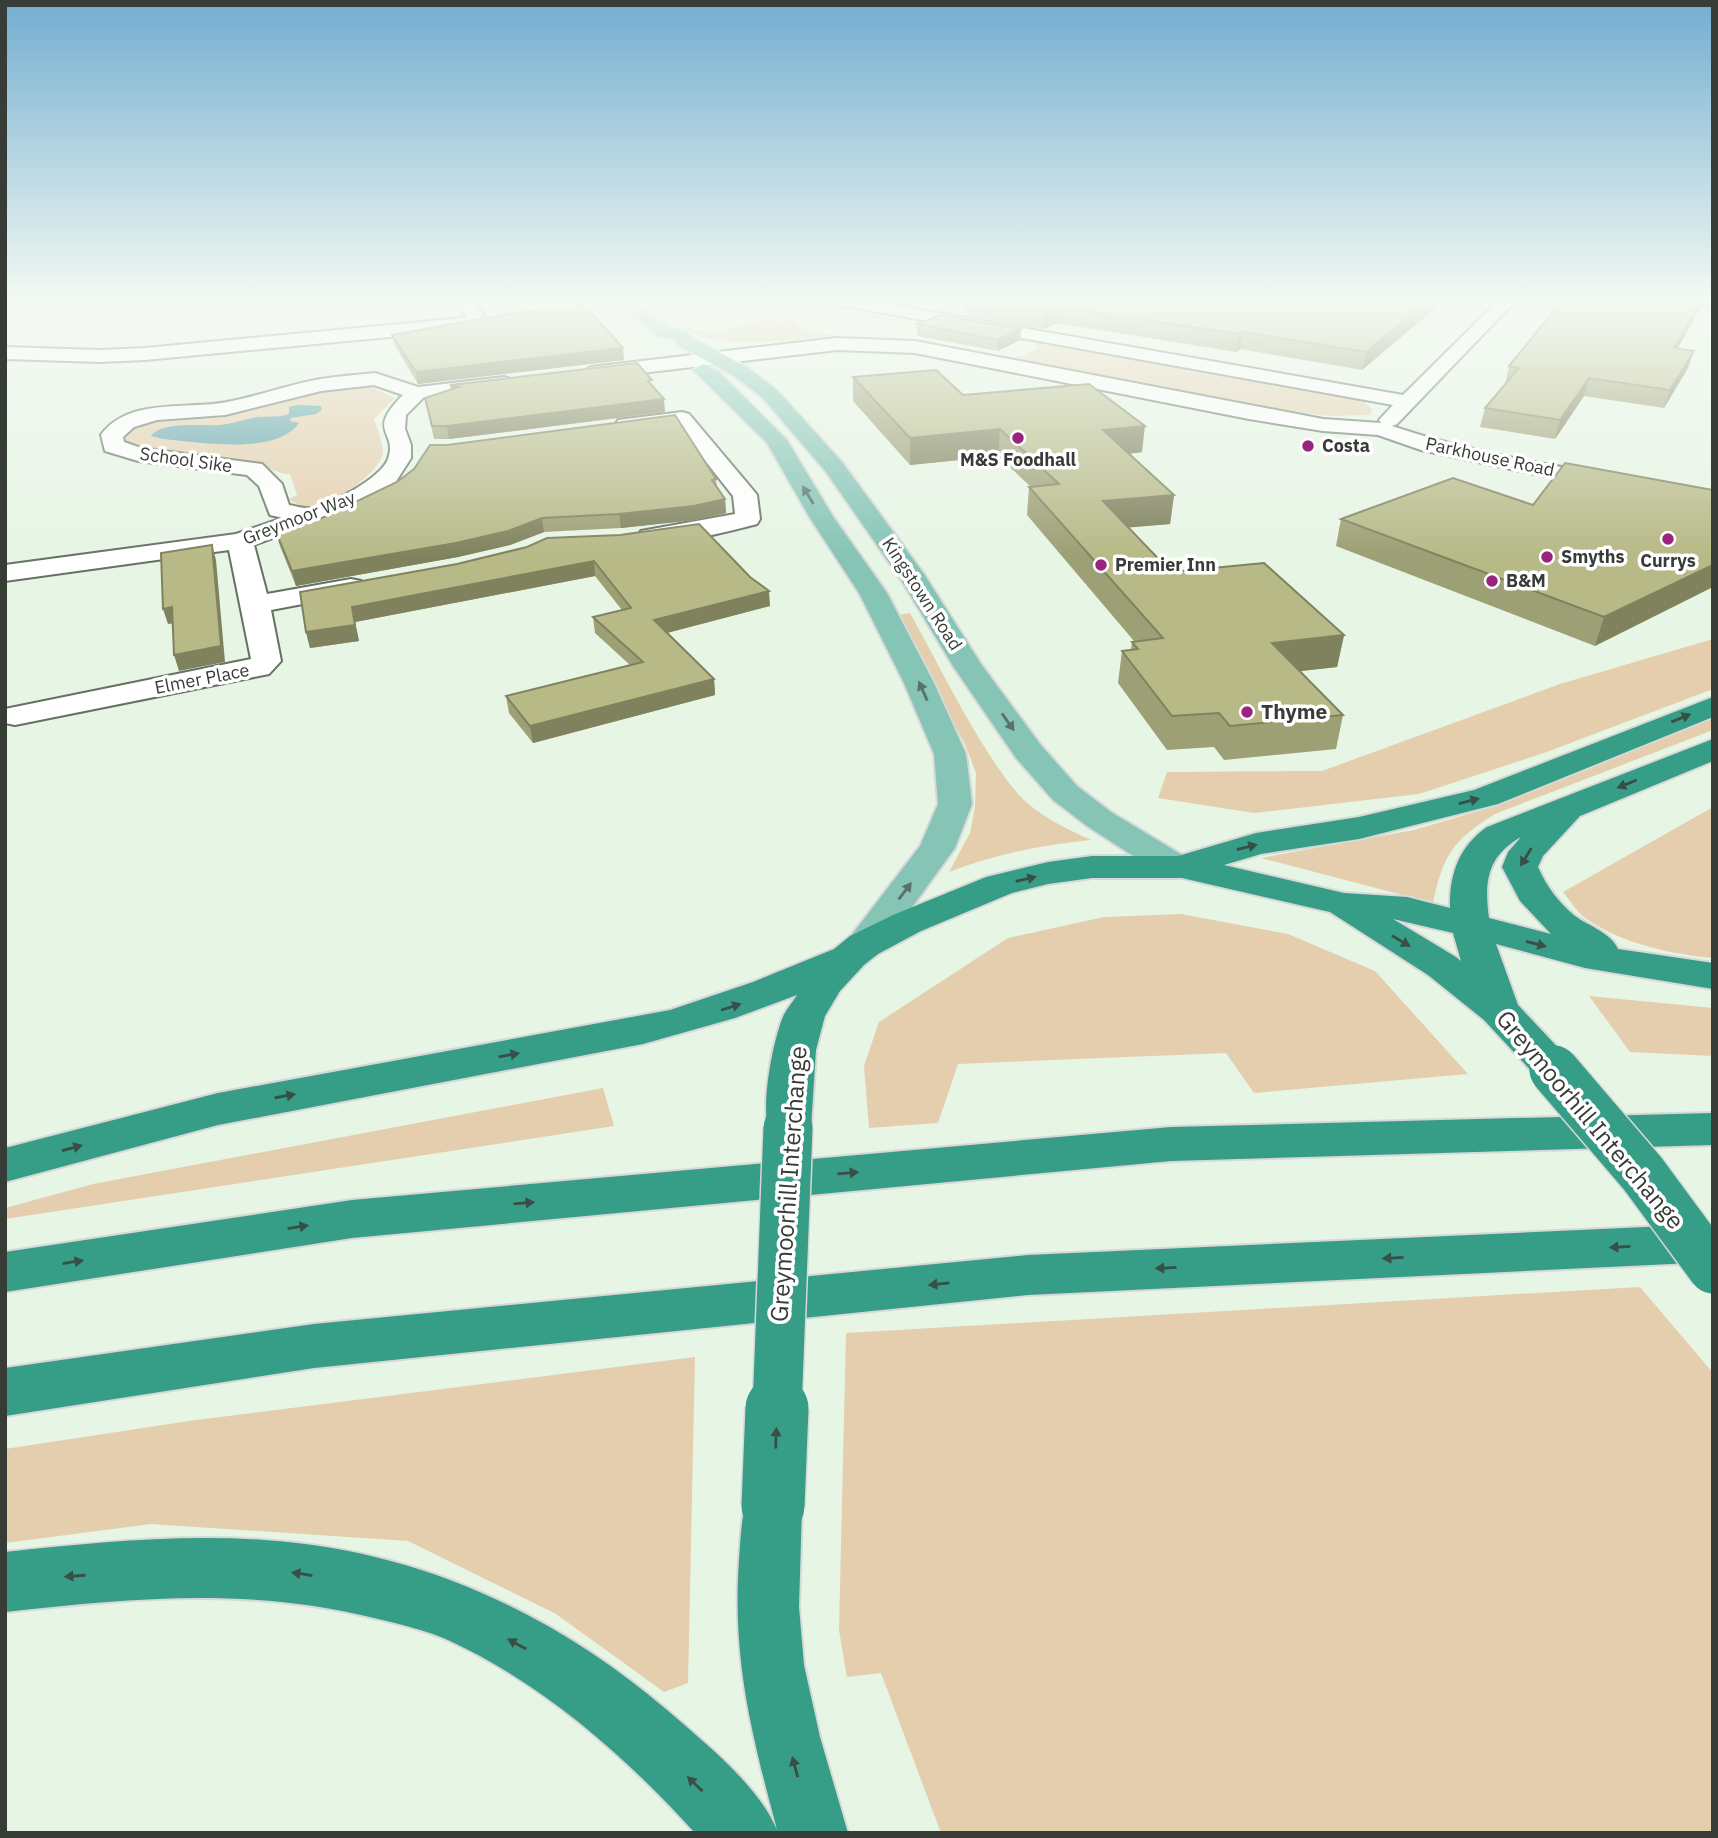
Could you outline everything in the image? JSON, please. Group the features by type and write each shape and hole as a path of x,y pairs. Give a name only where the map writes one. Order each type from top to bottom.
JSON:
{"highway":[{"path":"1178,867 1256,844 1359,828 1486,797 1713,706"},
{"path":"1499,1010 1470,926 1468,891 1470,875 1479,855 1490,841 1510,828 1572,807 1713,749"},
{"path":"1572,807 1526,852 1520,867 1526,884 1539,903 1563,926 1606,952 1636,965"},
{"name":"Greymoorhill Interchange","path":"813,1833 778,1705 769,1639 769,1579 788,1128 793,1050 804,1016 825,983 857,951 907,923 999,885 1048,873 1092,867 1178,867 1343,904 1442,966 1499,1010 1643,1174 1713,1269"},
{"path":"1343,904 1407,908 1574,953 1713,976"},
{"path":"5,1165 218,1109 691,1019 772,992 857,951"},
{"path":"5,1272 352,1219 1171,1144 1713,1129"},
{"path":"5,1392 314,1346 1028,1275 1713,1243"},
{"path":"5,1582 161,1569 265,1569 334,1579 407,1597 470,1618 541,1656 630,1721 743,1833"}],"main road":[{"name":"Kingstown Road","path":"722,386 776,440 822,517 873,593 919,682 950,754 955,804 937,848 857,951"},
{"name":"Kingstown Road","path":"759,386 770,394 834,467 915,580 968,666 1027,751 1065,793 1099,819 1178,867"}],"street":[{"name":"School Sike","path":"312,516 279,510 270,484 254,469 138,454 113,446 112,435 127,422 155,414 225,409 318,386"},
{"name":"School Sike","path":"396,386 417,393"},
{"path":"425,449 400,449 394,429 396,414 417,393 478,386"},
{"path":"770,386 770,394"},
{"name":"Parkhouse Road","path":"1115,386 1286,419 1381,429 1421,443 1713,499"},
{"path":"1319,386 1408,402"},
{"path":"1381,429 1424,386"},
{"path":"600,429 682,418 745,495 748,519 695,530 621,539"},
{"name":"Greymoor Way","path":"5,573 240,541 353,500 387,478 400,458 400,449"},
{"name":"Elmer Place","path":"15,716 258,668 266,662 256,604 240,541"},
{"path":"256,604 379,582"}],"shaded area":[{"path":"370,386 395,398 374,419 383,451 375,468 355,486 322,506 304,507 289,499 297,495 290,474 254,464 134,450 120,443 120,434 142,423 303,391"},
{"path":"1118,386 1294,386 1348,395 1363,401 1372,409 1370,415 1297,415"},
{"path":"910,613 974,730 1018,794 1043,815 1091,840 1019,851 949,872 970,833 975,807 976,773 965,744 894,616"},
{"path":"1713,639 1713,689 1544,753 1419,794 1254,813 1158,798 1167,772 1322,771 1560,684"},
{"path":"1713,717 1713,730 1495,814 1481,823 1452,850 1441,872 1433,903 1261,858 1414,830 1489,808"},
{"path":"1713,807 1713,958 1646,946 1613,934 1584,917 1563,892"},
{"path":"1181,914 1288,934 1375,971 1468,1074 1254,1093 1226,1053 958,1064 938,1123 869,1128 864,1066 879,1022 1008,938 1104,917"},
{"path":"1589,996 1713,1008 1713,1056 1630,1052"},
{"path":"603,1088 614,1126 5,1219 5,1208 93,1184"},
{"path":"1640,1287 1713,1373 1713,1833 941,1833 881,1673 847,1677 839,1630 846,1333"},
{"path":"695,1357 688,1683 664,1692 556,1614 408,1541 151,1524 5,1543 5,1449 189,1421"}],"water":[{"path":"321,406 322,410 316,414 291,418 290,421 299,423 288,433 273,440 216,444 151,436 156,431 172,426 219,425 257,417 285,415 289,414 289,407"}],"building":[{"path":"453,386 652,386 664,399 432,426 425,398 459,387"},
{"path":"861,386 953,386 963,395 1091,386 1145,426 1103,430 1174,495 1103,501 1171,572 1264,563 1344,635 1272,643 1343,715 1230,726 1219,713 1172,716 1122,651 1138,649 1132,642 1163,638 1029,487 1059,484 1000,429 910,438"},
{"path":"1504,386 1584,386 1560,420 1485,408"},
{"path":"1641,386 1673,386 1670,390"},
{"path":"675,415 716,479 712,480 725,499 694,506 619,514 542,518 508,531 456,543 292,571 276,532 320,519 397,482 414,469 430,445"},
{"path":"1565,463 1713,490 1713,565 1604,617 1341,519 1453,478 1533,505"},
{"path":"699,524 750,577 769,591 654,620 714,679 530,726 506,696 643,662 593,617 631,608 594,561 352,607 355,625 306,632 300,592 457,564 527,547 547,538 620,535"},
{"path":"212,545 221,646 174,655 172,607 163,609 161,553"}],"place":[{"name":"M&S Foodhall","path":"1018,438"},
{"name":"Costa","path":"1308,446"},
{"name":"Currys","path":"1668,539"},
{"name":"Smyths","path":"1547,557"},
{"name":"Premier Inn","path":"1101,565"},
{"name":"B&M","path":"1492,581"},
{"name":"Thyme","path":"1247,712"}]}
